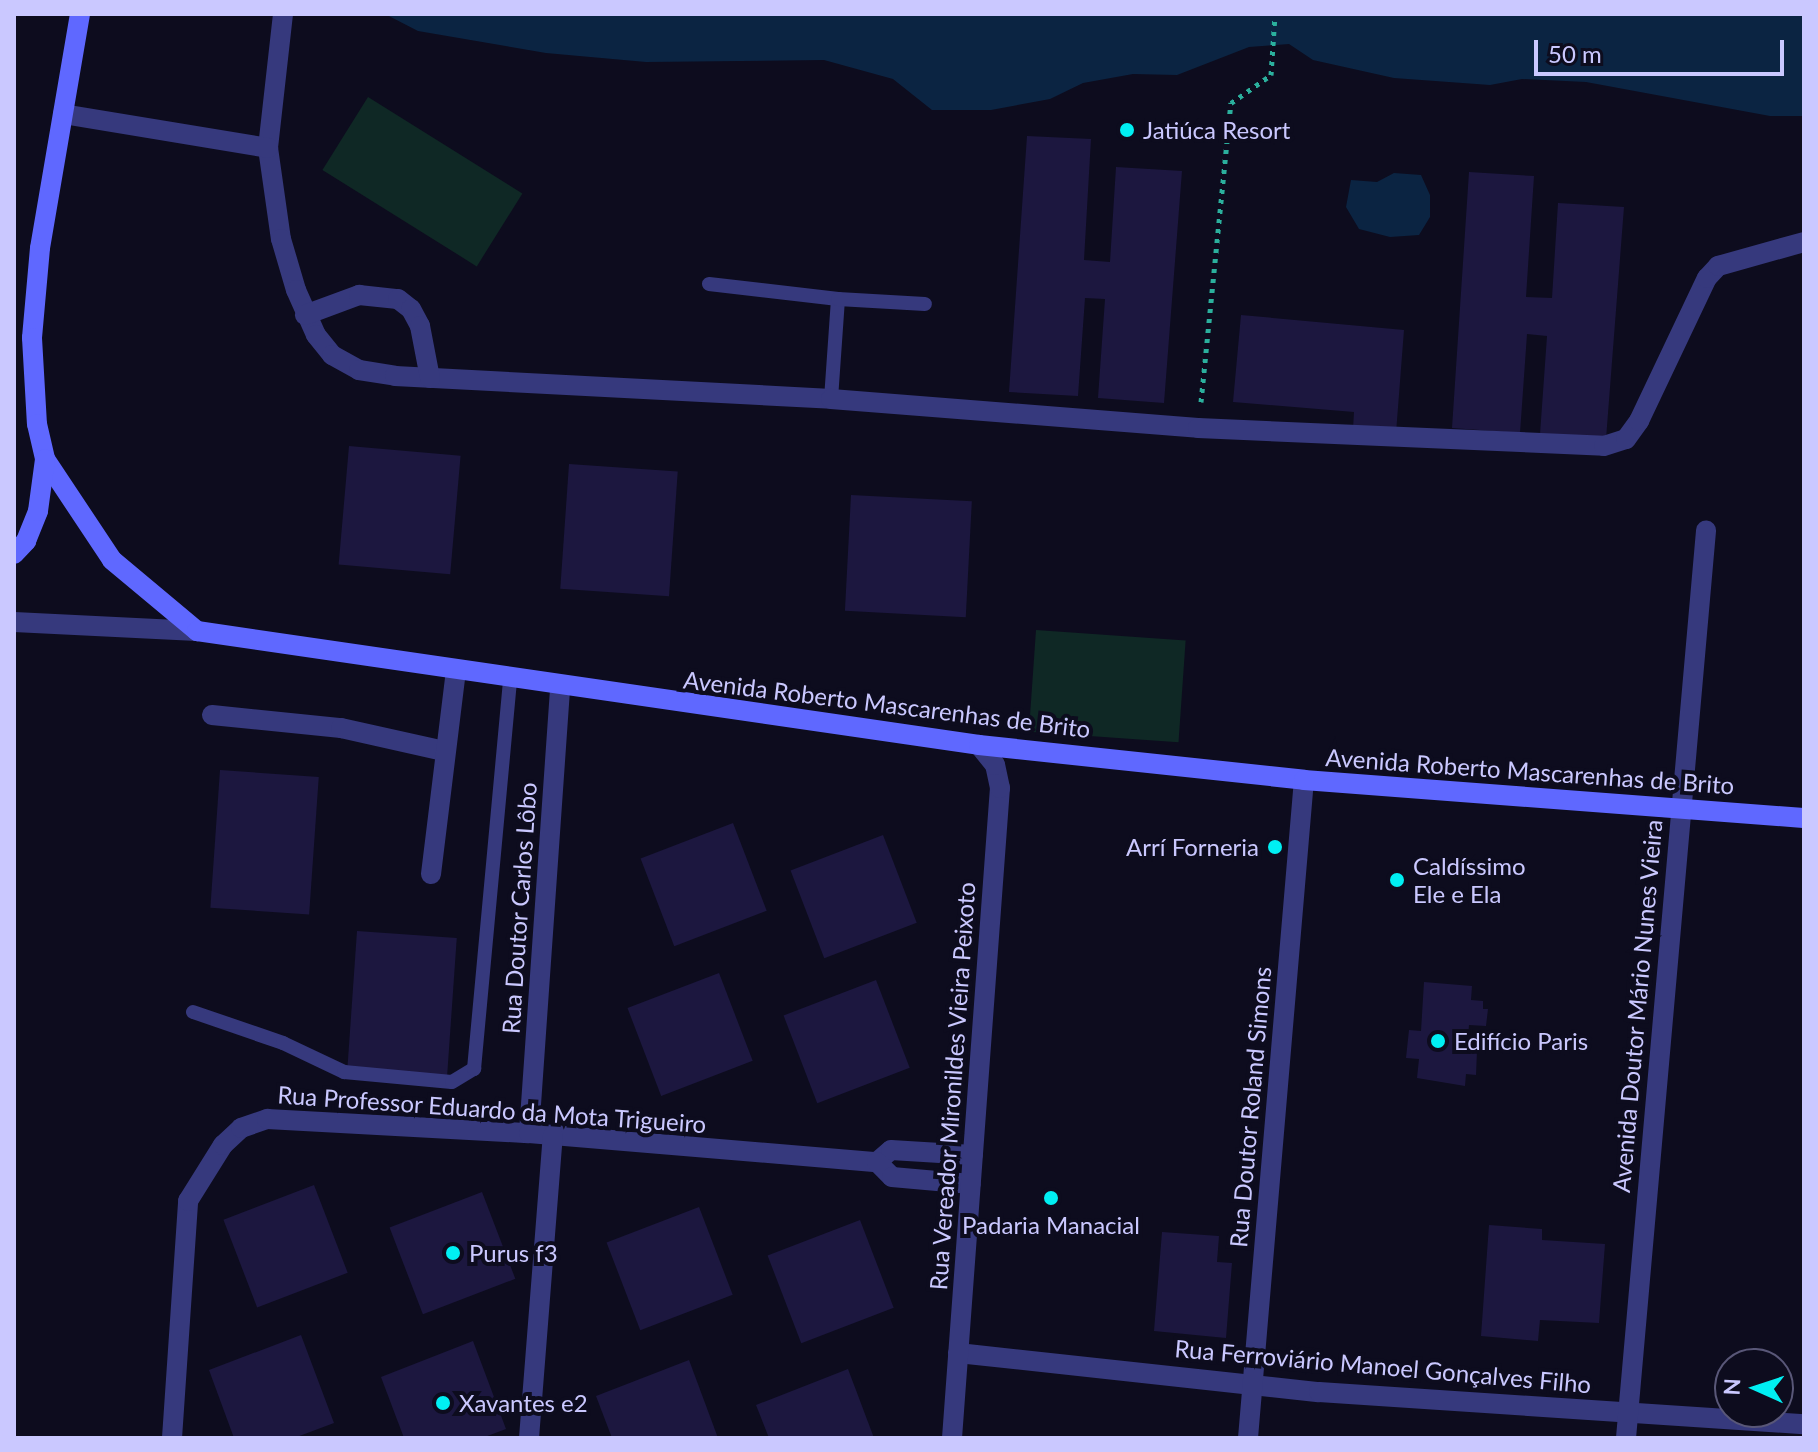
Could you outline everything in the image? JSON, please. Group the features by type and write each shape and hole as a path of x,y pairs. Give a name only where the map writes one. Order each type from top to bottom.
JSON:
{"street":[{"path":"14,554 26,541 38,511 45,459 33,386 32,338 40,248 80,14"},
{"path":"283,14 268,148 281,239 305,315 332,355 359,370 430,378 831,399 1198,428 1615,445 1639,421 1707,278 1718,266 1763,250 1804,242"},
{"path":"63,114 268,148"},
{"path":"305,315 359,295 398,299 411,309 420,326 430,378"},
{"path":"45,459 112,560 197,631"},
{"name":"Avenida Doutor Mário Nunes Vieira","path":"1626,1438 1706,531"},
{"path":"14,622 197,631"},
{"name":"Avenida Roberto Mascarenhas de Brito","path":"197,631 560,687 979,745 1304,780 1804,818"},
{"path":"431,874 456,670"},
{"name":"Rua Doutor Carlos Lôbo","path":"529,1133 560,687"},
{"path":"212,715 341,728 444,751"},
{"name":"Rua Vereador Mironildes Vieira Peixoto","path":"952,1438 1000,788 995,765 979,745"},
{"name":"Rua Doutor Roland Simons","path":"1248,1438 1304,780"},
{"name":"Rua Professor Eduardo da Mota Trigueiro","path":"172,1438 188,1201 202,1171 241,1128 267,1119 529,1133 877,1162 892,1177 971,1184"},
{"path":"529,1438 553,1136"},
{"name":"Rua Professor Eduardo da Mota Trigueiro","path":"877,1162 891,1150 973,1155"},
{"name":"Rua Ferroviário Manoel Gonçalves Filho","path":"958,1353 1253,1383 1804,1424"}],"lane":[{"path":"709,284 838,299 925,304"},
{"path":"831,399 838,299"},
{"path":"193,1012 283,1043 344,1072 452,1082 474,1069 510,678"}],"path":[{"path":"1198,428 1231,103 1271,75 1275,14"}],"green space":[{"path":"368,97 522,193 477,266 322,170"},
{"path":"1036,630 1186,640 1179,742 1029,732"}],"water":[{"path":"385,14 1804,14 1804,116 1770,116 1586,82 1522,79 1490,85 1394,78 1313,60 1289,44 1249,47 1177,75 1133,74 1083,83 1050,99 991,110 932,110 893,79 824,60 646,62 546,53 418,31"},
{"path":"1394,173 1421,175 1430,195 1430,217 1419,235 1390,237 1359,229 1346,207 1351,180 1377,182"}],"building":[{"path":"1027,136 1091,139 1084,260 1110,262 1116,167 1182,171 1164,403 1098,398 1105,299 1085,298 1078,396 1009,392"},
{"path":"1469,172 1534,176 1526,297 1552,298 1558,203 1624,207 1606,439 1540,434 1547,336 1527,334 1520,433 1452,428"},
{"path":"1241,315 1404,330 1396,433 1353,429 1354,412 1233,402"},
{"path":"349,446 461,456 450,574 339,565"},
{"path":"569,464 678,472 669,596 560,589"},
{"path":"851,495 972,501 966,617 845,611"},
{"path":"220,770 319,777 309,915 210,908"},
{"path":"733,823 767,911 674,946 641,858"},
{"path":"883,835 917,923 824,958 791,870"},
{"path":"357,931 457,938 447,1076 347,1069"},
{"path":"719,973 753,1061 661,1096 628,1008"},
{"path":"876,980 910,1068 817,1103 784,1015"},
{"name":"Edifício Paris","path":"1424,982 1472,986 1471,1000 1483,1001 1483,1009 1488,1009 1486,1026 1469,1025 1467,1051 1477,1051 1476,1075 1466,1074 1465,1086 1417,1078 1419,1059 1406,1058 1409,1030 1421,1031"},
{"path":"314,1185 348,1273 257,1308 223,1220"},
{"name":"Purus f3","path":"482,1192 515,1279 423,1314 390,1227"},
{"path":"699,1207 733,1295 640,1330 607,1242"},
{"path":"860,1220 894,1308 801,1343 768,1255"},
{"path":"1489,1225 1542,1229 1542,1240 1605,1244 1599,1323 1540,1320 1538,1341 1481,1336"},
{"path":"1162,1232 1219,1236 1217,1262 1232,1263 1226,1338 1154,1331"},
{"path":"301,1335 334,1423 294,1438 234,1438 209,1370"},
{"name":"Xavantes e2","path":"473,1341 506,1429 482,1438 404,1438 381,1377"},
{"path":"689,1360 718,1438 612,1438 596,1396"},
{"path":"848,1369 874,1438 769,1438 756,1405"}],"place":[{"name":"Jatiúca Resort","path":"1127,130"},
{"name":"Arrí Forneria","path":"1275,847"},
{"name":"Caldíssimo Ele e Ela","path":"1397,880"},
{"name":"Edifício Paris","path":"1438,1041"},
{"name":"Padaria Manacial","path":"1051,1198"},
{"name":"Purus f3","path":"453,1253"},
{"name":"Xavantes e2","path":"443,1403"}]}
